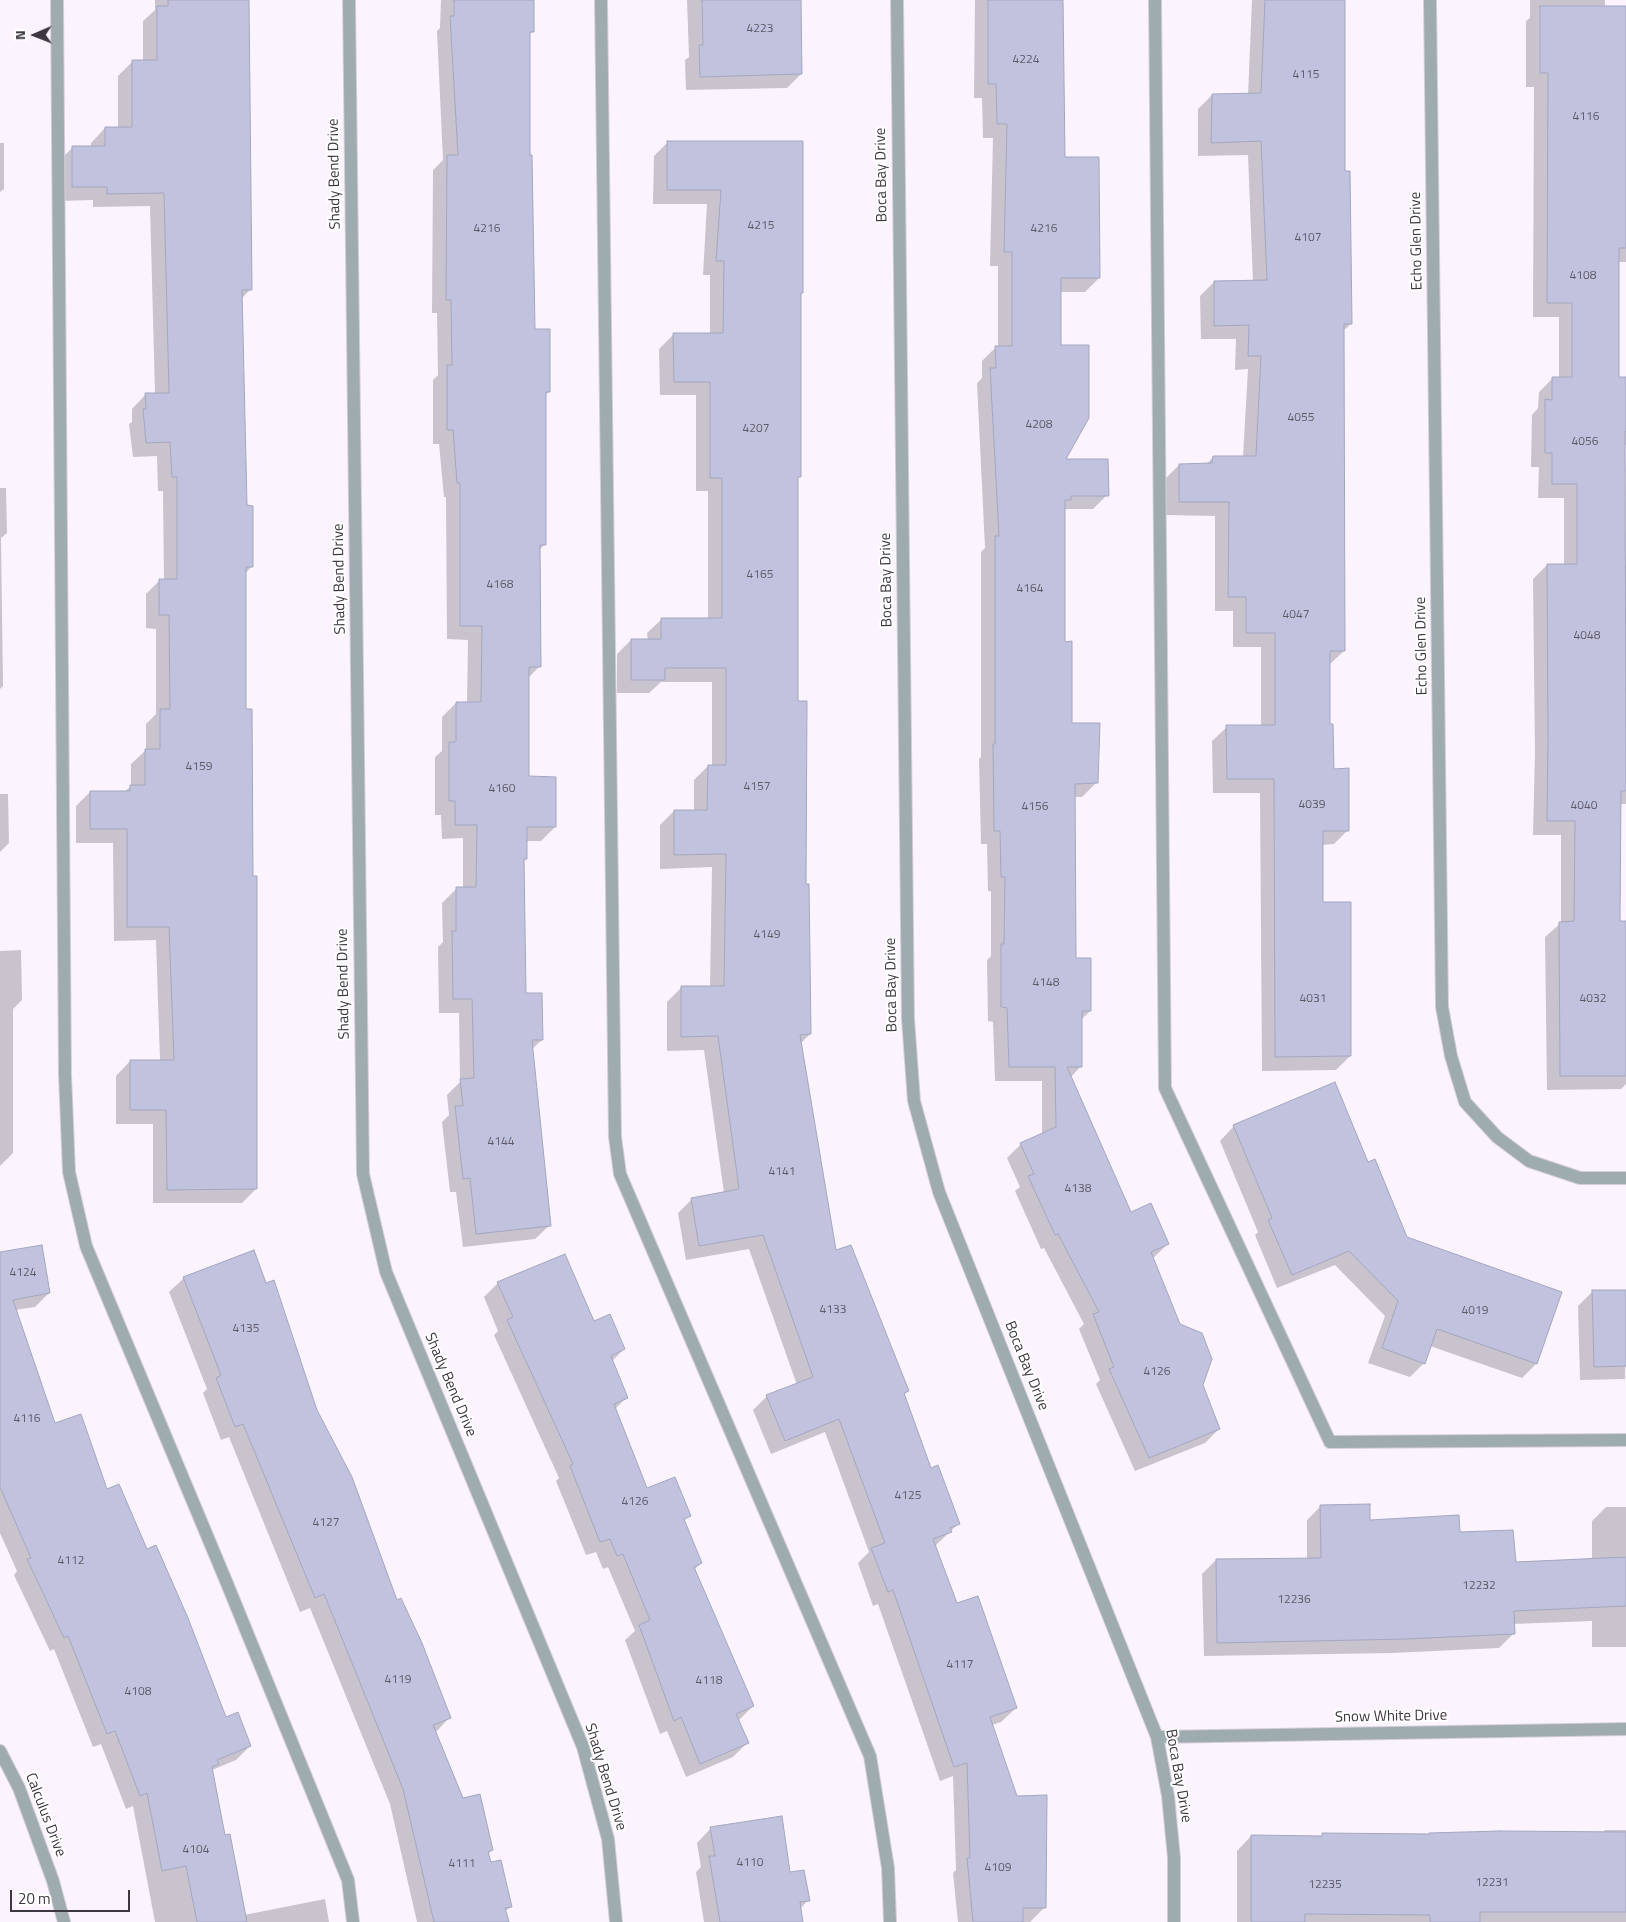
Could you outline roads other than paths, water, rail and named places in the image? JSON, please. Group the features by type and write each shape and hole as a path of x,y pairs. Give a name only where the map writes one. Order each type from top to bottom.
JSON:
{"street":[{"path":"57,0 65,1075 69,1172 86,1246 348,1880 353,1922"},
{"name":"Shady Bend Drive","path":"349,0 363,1174 386,1272 583,1747 608,1839 616,1922"},
{"path":"601,0 615,1137 620,1174 870,1756 888,1868 890,1922"},
{"name":"Boca Bay Drive","path":"897,0 908,1018 914,1101 939,1192 1157,1737 1168,1796 1174,1858 1174,1922"},
{"path":"1155,0 1165,1088 1330,1442 1626,1440"},
{"name":"Echo Glen Drive","path":"1430,0 1442,1008 1451,1056 1466,1102 1497,1136 1528,1161 1580,1178 1626,1178"},
{"name":"Snow White Drive","path":"1157,1737 1626,1729"},
{"name":"Calculus Drive","path":"0,1751 19,1788 53,1881 64,1922"}]}
